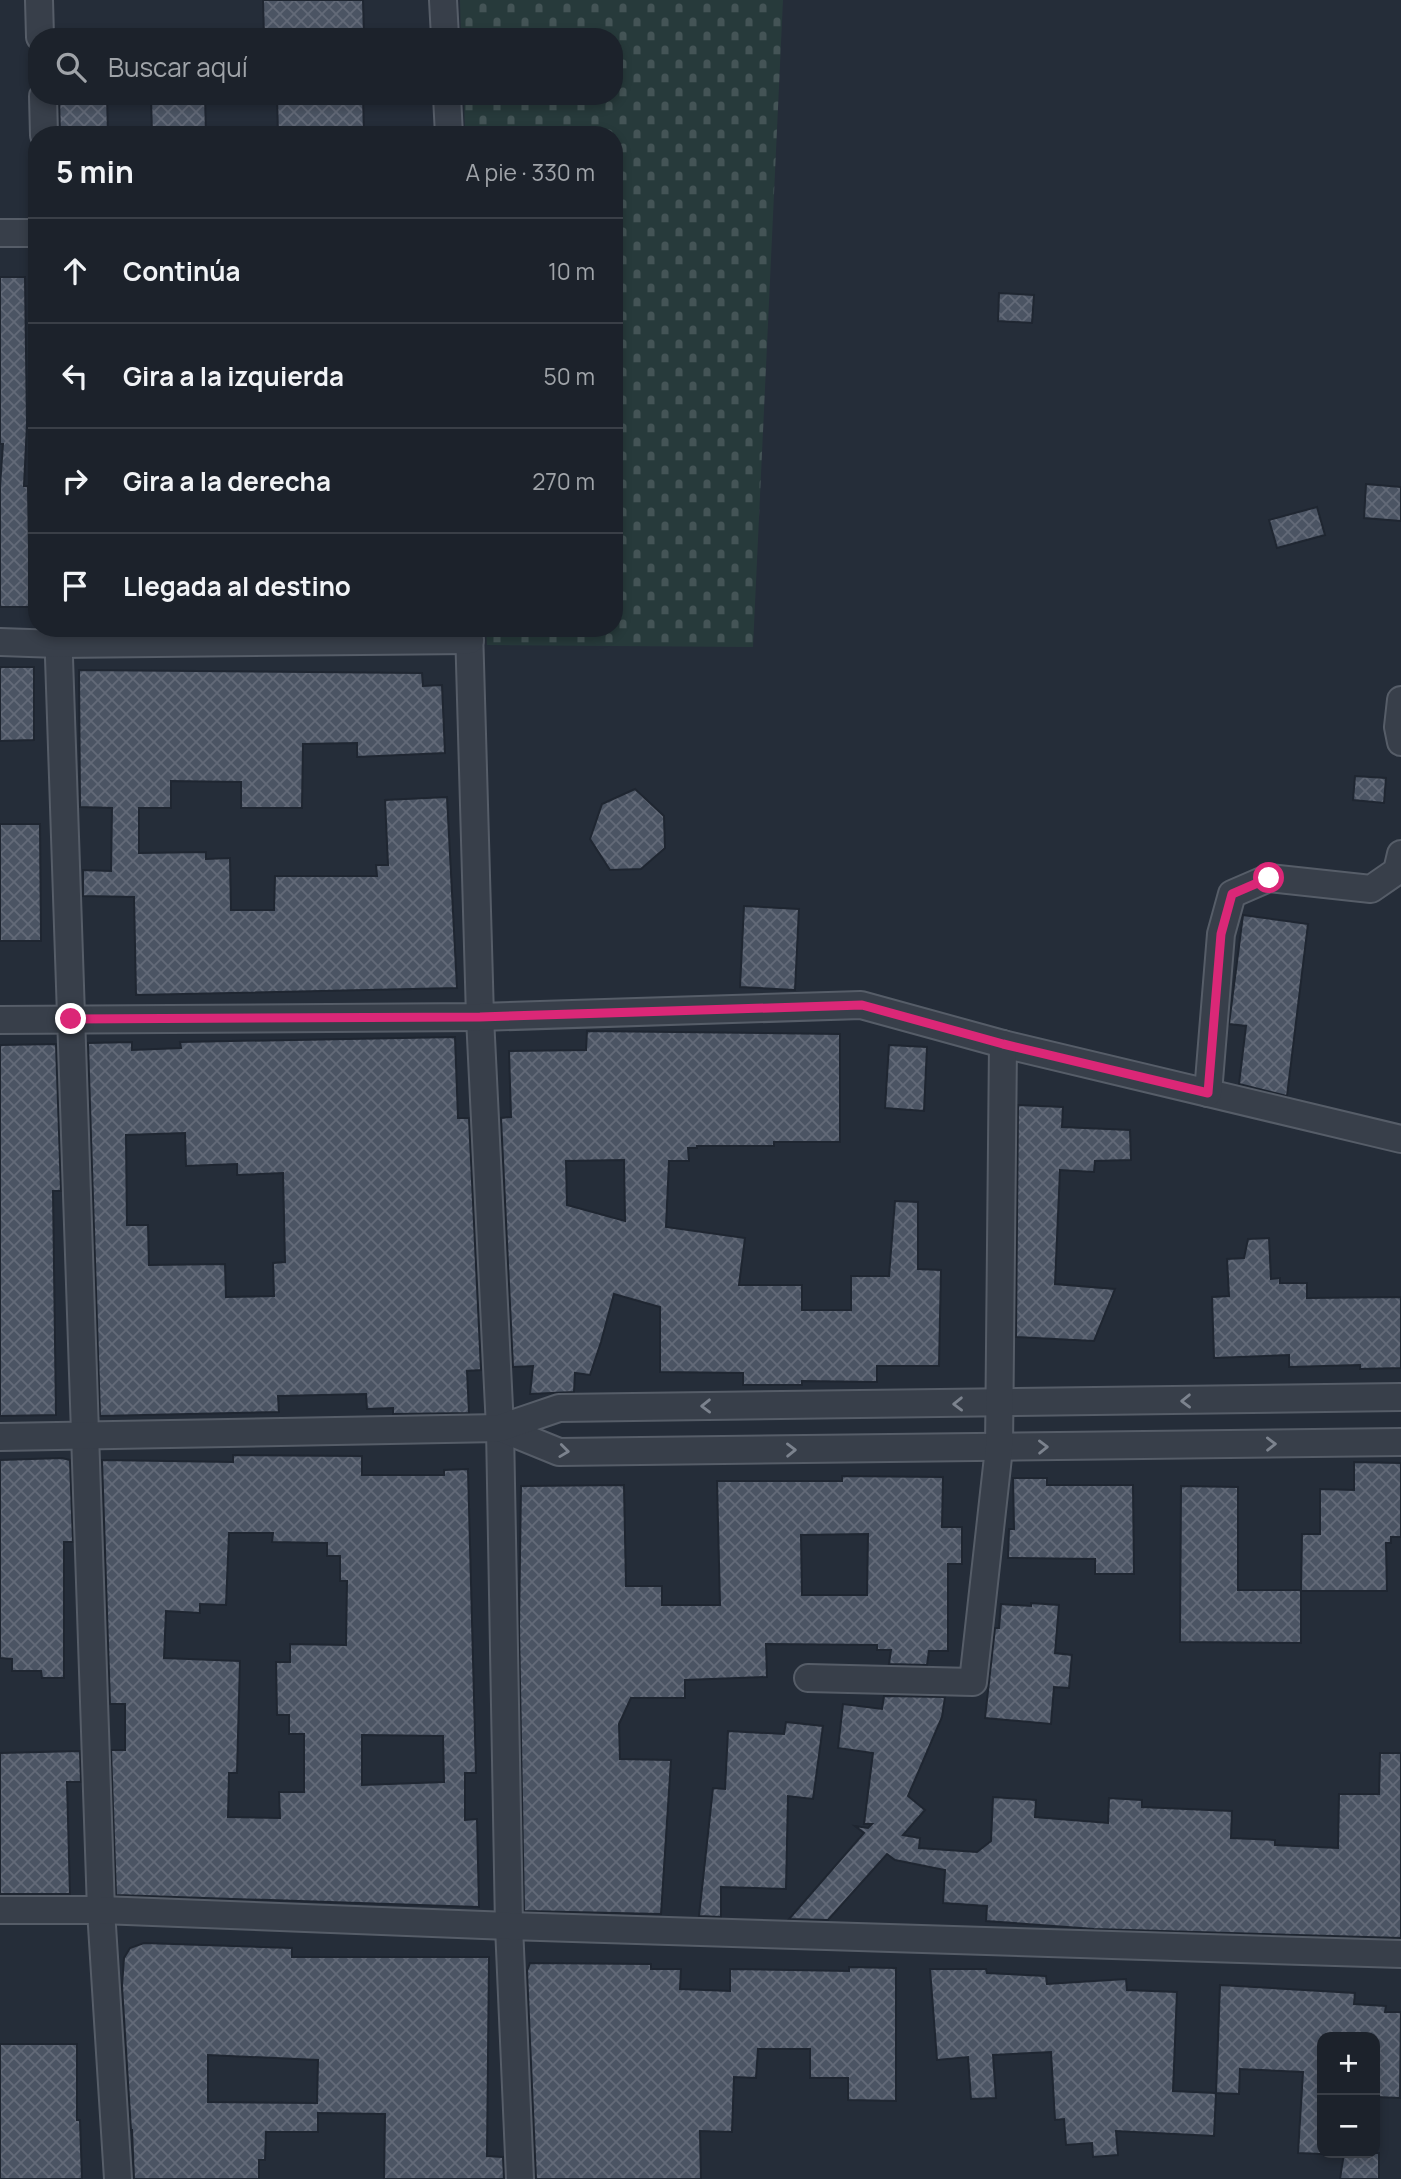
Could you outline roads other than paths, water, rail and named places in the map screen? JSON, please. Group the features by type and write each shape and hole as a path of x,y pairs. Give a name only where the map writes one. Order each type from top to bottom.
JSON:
{"street":[{"path":"38,0 40,28"},
{"path":"443,0 445,28"},
{"path":"43,105 44,126"},
{"path":"447,105 449,126"},
{"path":"0,233 28,233"},
{"path":"0,642 48,637"},
{"path":"58,637 101,1910 117,2179"},
{"path":"470,637 480,1017 500,1428 509,1926 520,2179"},
{"path":"1401,700 1398,727 1401,742"},
{"path":"1208,1093 1221,934 1232,894 1269,878 1371,889 1397,871 1401,854"},
{"path":"0,1020 480,1017 862,1005 1003,1044 1401,1139"},
{"path":"808,1678 973,1682 999,1448 1003,1044"},
{"path":"0,1437 500,1428 559,1408 1401,1397"},
{"path":"500,1428 559,1452 1401,1442"},
{"path":"0,1910 101,1910 509,1926 1401,1954"}]}
